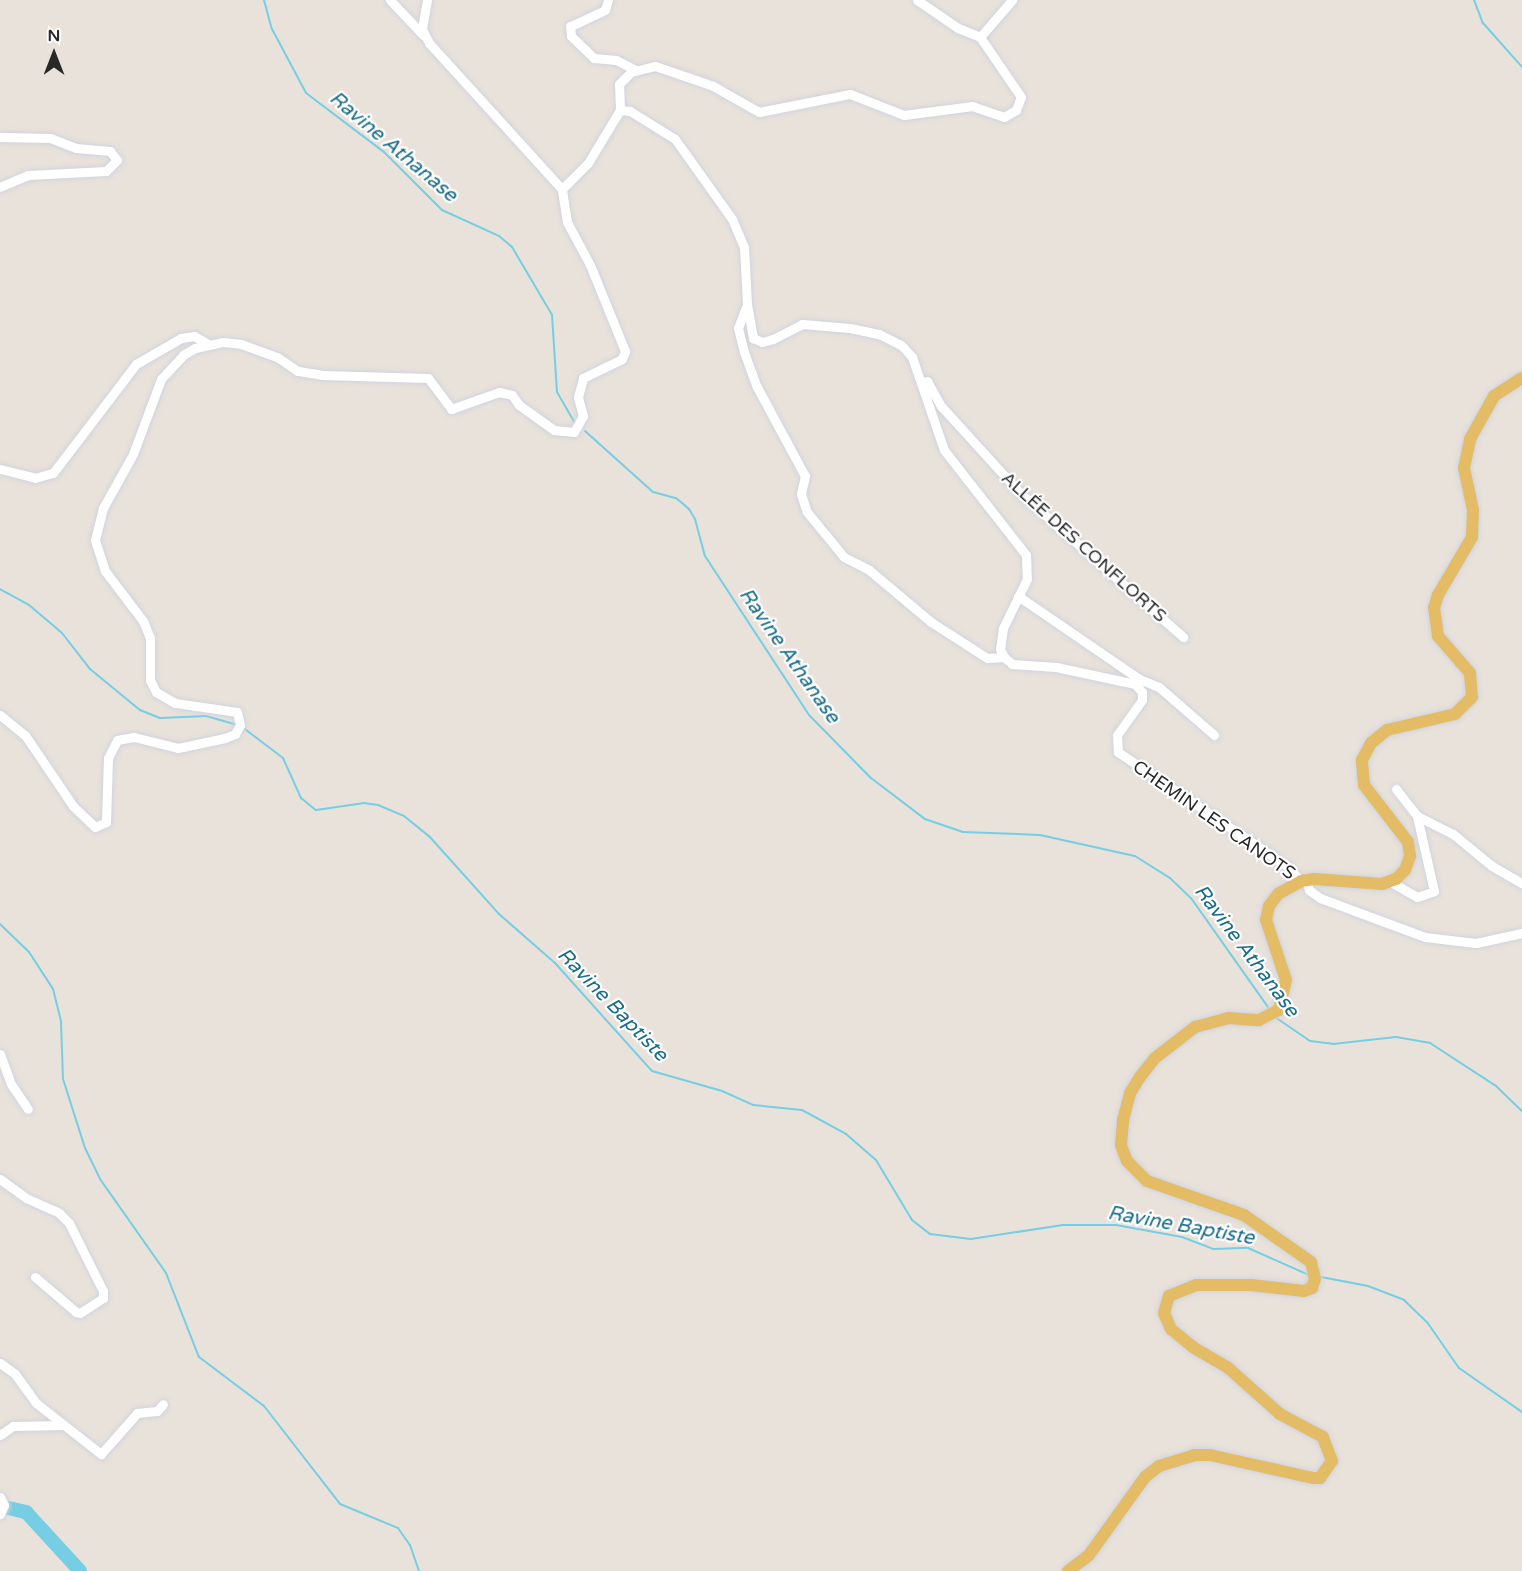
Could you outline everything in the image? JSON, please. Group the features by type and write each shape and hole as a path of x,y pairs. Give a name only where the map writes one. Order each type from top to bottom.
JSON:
{"main road":[{"path":"1068,1571 1089,1555 1145,1477 1177,1458 1210,1455 1313,1478 1320,1478 1332,1461 1323,1437 1280,1414 1234,1372 1186,1342 1171,1329 1164,1313 1169,1296 1196,1286 1251,1285 1304,1291 1312,1288 1315,1279 1311,1263 1244,1215 1147,1182 1133,1170 1121,1145 1130,1093 1155,1058 1196,1027 1213,1020 1259,1020 1279,1010 1286,980 1267,913 1278,894 1304,881 1391,882 1408,864 1408,842 1364,785 1362,760 1371,743 1387,730 1455,714 1472,697 1470,673 1438,636 1434,608 1438,595 1472,537 1473,510 1464,468 1470,440 1494,396 1522,378"}],"street":[{"path":"0,469 35,478 53,473 135,364 180,338 194,336 208,344 258,348 298,371 322,375 428,378 451,409 490,393 506,394 548,427 565,433 574,432 584,416 578,397 583,378 622,359 625,351 590,265 567,222 562,189 390,0"},
{"path":"425,37 422,21 427,0"},
{"path":"608,0 604,10 570,26 571,36 594,58 616,60 636,70 668,69 713,86 759,111 850,94 904,115 972,106 1004,117 1016,110 1021,97 980,37 958,28 917,0"},
{"path":"980,37 1012,0"},
{"path":"562,189 588,163 620,110 619,84 636,70"},
{"path":"620,110 630,111 675,139 715,192 744,247 747,304 753,338 762,342 802,324 850,328 879,334 901,345 920,372 944,450 1026,555 1027,579 1003,628 1000,649 1004,657 987,657 931,622 869,570 844,557 807,512 801,494 805,476 756,387 744,352 738,328 747,304"},
{"path":"0,137 50,138 76,148 110,151 117,160 106,171 28,175 0,187"},
{"path":"0,715 25,735 73,806 95,827 106,822 108,758 117,740 134,737 178,748 235,734 240,725 237,712 175,703 156,692 150,680 150,638 143,621 105,571 95,540 103,508 133,454 161,379 183,355 208,344"},
{"name":"ALLÉE DES CONFLORTS","path":"920,372 941,406 1022,495 1183,637"},
{"path":"1018,596 1139,679 1159,687 1214,735"},
{"name":"CHEMIN LES CANOTS","path":"1004,657 1012,664 1056,667 1135,684 1142,692 1142,700 1117,735 1118,752 1287,866 1304,881"},
{"path":"1391,882 1418,897 1434,891 1417,816 1396,789"},
{"path":"1417,816 1453,834 1492,866 1522,883"},
{"path":"1304,881 1309,890 1320,898 1425,937 1476,943 1522,933"},
{"path":"0,1054 11,1084 28,1109"},
{"path":"0,1179 26,1198 59,1213 69,1223 103,1291 103,1298 80,1313 76,1312 34,1277"},
{"path":"0,1363 63,1425 101,1454 138,1413 157,1411 163,1404"},
{"path":"0,1435 13,1426 63,1425"},
{"path":"0,1497 4,1505 0,1514"}],"waterway":[{"name":"Ravine Athanase","path":"264,0 272,29 306,93 384,152 442,210 499,236 512,247 552,315 557,392 574,422"},
{"path":"1474,0 1483,23 1522,67"},
{"name":"Ravine Athanase","path":"585,431 653,492 676,498 689,509 695,519 705,556 809,715 871,778 925,819 963,832 1040,835 1135,856 1170,878 1191,898 1270,1010"},
{"name":"Ravine Baptiste","path":"0,589 29,605 62,633 90,669 140,710 160,718 206,716 237,725"},
{"name":"Ravine Baptiste","path":"242,727 283,758 301,798 316,810 364,803 378,805 404,816 429,836 499,914 555,963 652,1071 722,1091 753,1105 802,1110 846,1134 876,1160 912,1220 930,1234 971,1239 1063,1225 1116,1225 1182,1237 1214,1249 1248,1248 1309,1275"},
{"path":"0,924 29,952 53,989 61,1022 63,1079 85,1148 100,1179 166,1273 199,1357 264,1406 340,1504 398,1528 410,1545 419,1571"},
{"name":"Ravine Athanase","path":"1275,1017 1310,1041 1333,1044 1396,1037 1430,1043 1496,1086 1522,1111"},
{"name":"Ravine Baptiste","path":"1321,1277 1368,1286 1404,1300 1427,1322 1459,1368 1522,1412"},
{"path":"0,1506 26,1512 80,1571"}]}
